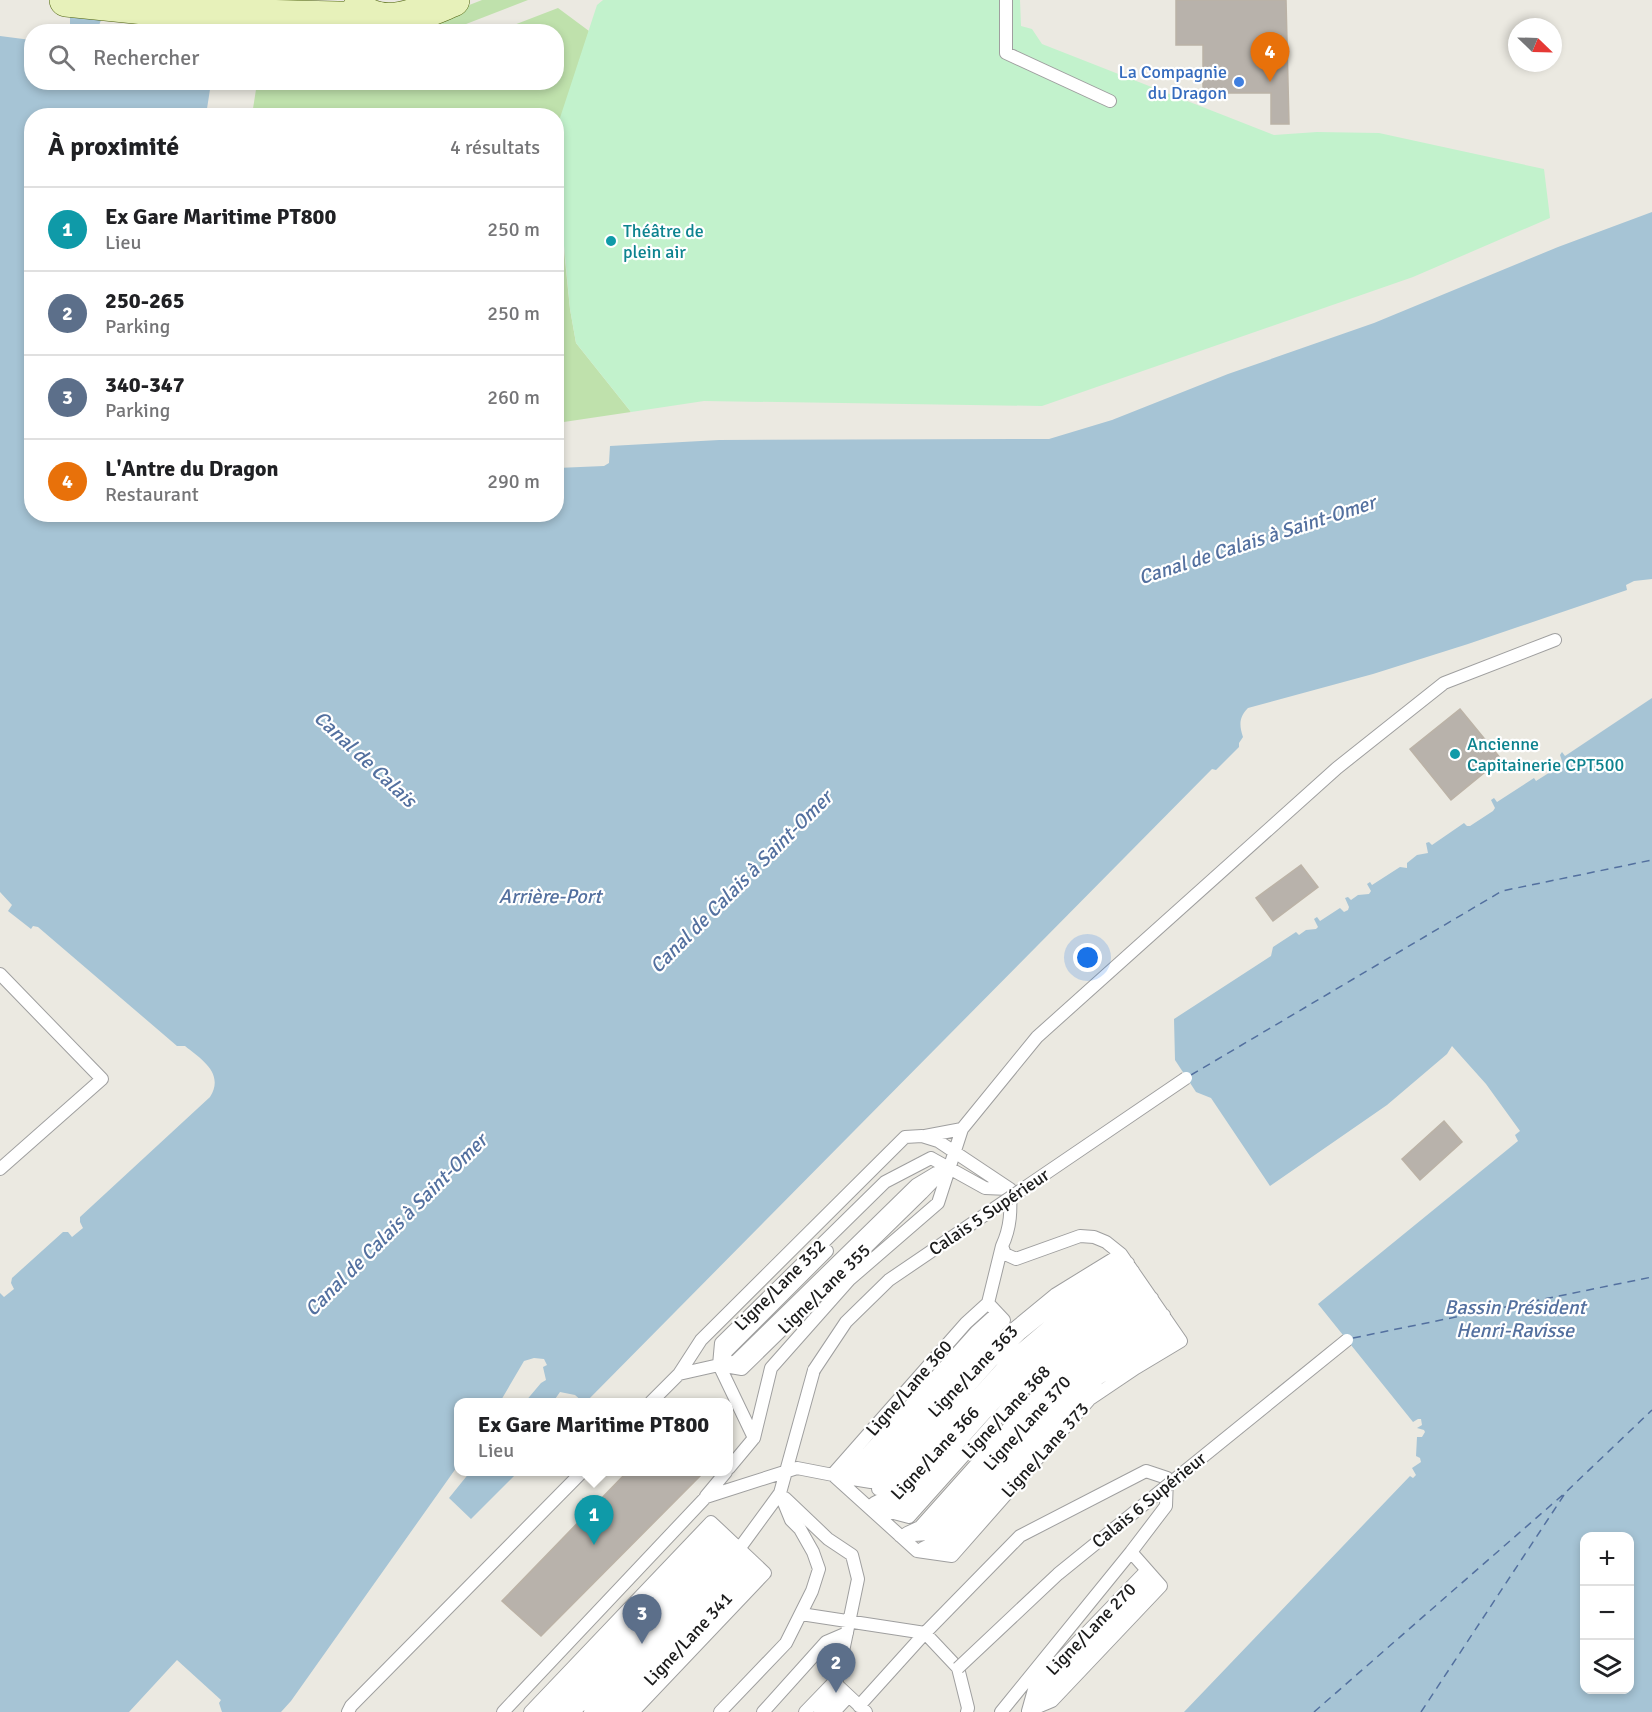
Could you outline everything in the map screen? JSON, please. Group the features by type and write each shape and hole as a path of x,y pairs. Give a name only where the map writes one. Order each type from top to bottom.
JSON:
{"street":[{"path":"67,0 214,15 288,15 366,10 414,15 453,0"},
{"path":"288,15 315,11 340,0"}],"lane":[{"path":"1006,0 1006,54 1110,101"},
{"path":"733,1463 754,1438 771,1368 849,1280 938,1203 962,1129 1037,1037 1337,768 1444,683 1555,640"},
{"path":"0,974 102,1079 0,1169"},
{"name":"Calais 5 Supérieur","path":"780,1493 814,1370 846,1322 889,1280 1186,1078"},
{"path":"655,1398 679,1374 701,1340 905,1137 962,1129"},
{"path":"922,1136 938,1141 1010,1189"},
{"name":"Ligne/Lane 352","path":"719,1365 721,1343 887,1185 931,1158 948,1168"},
{"path":"679,1374 736,1361 919,1189 948,1168"},
{"path":"948,1168 985,1188 1010,1189"},
{"path":"503,1712 706,1497 797,1468 833,1475 855,1467 976,1332 1000,1316 988,1304 1002,1246 1009,1232 1012,1213 1010,1189"},
{"path":"1002,1246 1005,1254 1016,1259 1080,1236 1094,1237 1106,1242 1151,1298"},
{"name":"Ligne/Lane 363","path":"833,1475 871,1482 989,1349 1056,1294 1151,1298"},
{"path":"878,1489 991,1362 1021,1333 1057,1305 1151,1298"},
{"path":"867,1506 886,1497 990,1378 1063,1314 1151,1298"},
{"path":"867,1506 902,1510 1030,1367 1092,1320 1151,1298"},
{"path":"900,1536 920,1527 1061,1369 1151,1298"},
{"path":"833,1475 917,1551 936,1542 1073,1386 1110,1358 1151,1298"},
{"name":"Ligne/Lane 373","path":"917,1551 952,1556 1090,1400 1136,1368 1151,1298"},
{"name":"Ligne/Lane 360","path":"833,1475 966,1323 988,1304"},
{"name":"Calais 6 Supérieur","path":"958,1668 1058,1574 1347,1340"},
{"path":"719,1365 754,1438"},
{"path":"834,1712 851,1701 925,1633 1020,1536 1146,1471 1167,1478 1166,1506 1001,1712"},
{"path":"348,1712 351,1706 405,1650 578,1476"},
{"path":"702,1502 723,1476"},
{"path":"605,1712 780,1493"},
{"path":"720,1712 786,1643 812,1591 819,1569 813,1552 800,1529 791,1520 780,1493"},
{"path":"780,1493 828,1539 852,1555 858,1580 849,1627 851,1701"},
{"path":"530,1712 738,1548"},
{"path":"545,1712 738,1548"},
{"path":"559,1712 738,1548"},
{"path":"574,1712 738,1548"},
{"path":"590,1712 738,1548"},
{"path":"633,1712 738,1548"},
{"name":"Ligne/Lane 341","path":"619,1712 738,1548"},
{"path":"1028,1712 1153,1579 1131,1552"},
{"name":"Ligne/Lane 270","path":"1043,1694 1153,1579"},
{"path":"801,1614 849,1627 925,1633 958,1668 967,1712"},
{"path":"763,1712 826,1642 849,1627"},
{"path":"1028,1712 1043,1694"},
{"path":"806,1712 851,1701"},
{"path":"820,1712 851,1701"}],"green space":[{"path":"482,0 528,0 466,24 421,24"},
{"path":"603,0 1020,0 1021,26 1032,29 1042,44 1274,135 1317,132 1379,133 1544,169 1550,218 1413,277 1042,406 704,401 631,412 576,343 564,246 563,108 597,5"},
{"path":"558,8 589,31 564,108 253,108 256,90 564,90 564,24 516,24"},
{"path":"564,250 576,343 631,412 564,422"}],"water":[{"path":"103,0 100,24 70,24 70,17"},
{"name":"Arrière-Port","path":"0,36 24,39 24,90 210,90 207,108 24,108 24,522 564,522 564,468 604,466 609,463 610,446 719,440 1049,439 1112,420 1228,374 1374,323 1558,247 1652,212 1652,579 1634,581 1626,585 1627,590 1468,644 1373,674 1248,708 1241,718 1243,737 1239,747 1216,770 1212,769 590,1398 578,1398 560,1392 556,1398 528,1398 546,1380 543,1367 547,1365 544,1359 534,1358 524,1361 502,1398 454,1398 454,1471 281,1712 222,1712 219,1703 221,1700 177,1660 129,1712 0,1712 0,1293 4,1297 14,1289 11,1283 12,1278 63,1232 68,1232 72,1237 83,1228 80,1217 210,1097 215,1081 209,1067 198,1056 185,1046 177,1046 38,927 33,926 31,929 8,911 12,905 0,892"},
{"name":"Bassin Président Henri-Ravisse","path":"1652,698 1652,1712 1184,1712 1410,1476 1413,1478 1416,1475 1412,1468 1421,1462 1416,1456 1417,1437 1422,1437 1425,1432 1417,1428 1422,1425 1421,1419 1413,1422 1318,1304 1518,1141 1515,1135 1520,1131 1486,1084 1452,1046 1447,1054 1387,1105 1270,1186 1211,1098 1196,1092 1175,1060 1174,1019 1271,956 1273,947 1296,932 1299,935 1306,930 1316,929 1318,927 1314,919 1317,917 1320,921 1340,908 1344,912 1348,910 1345,898 1348,897 1351,900 1358,895 1369,894 1371,891 1367,884 1370,882 1372,885 1400,867 1407,868 1407,863 1417,855 1428,853 1426,843 1429,842 1432,845 1464,823 1470,826 1493,811 1495,808 1491,800 1494,798 1497,802 1534,778 1536,781 1563,764 1560,755 1562,752 1565,756"},
{"path":"467,1476 514,1476 471,1519 449,1498"}],"building":[{"path":"1176,0 1286,0 1289,124 1271,124 1271,93 1203,93 1203,45 1176,45"},
{"name":"Ancienne Capitainerie CPT500","path":"1460,709 1501,759 1451,800 1410,749"},
{"path":"1301,865 1318,887 1273,921 1256,898"},
{"path":"1444,1121 1462,1142 1420,1180 1402,1159"},
{"path":"623,1476 700,1476 541,1636 502,1601"}],"ferry route":[{"path":"1191,1075 1502,891 1652,860"},
{"path":"1353,1338 1652,1277"},
{"path":"1314,1712 1566,1492 1652,1410"},
{"path":"1421,1712 1564,1495"}],"place":[{"name":"La Compagnie du Dragon","path":"1239,82"},
{"name":"L'Antre du Dragon","path":"1270,82"},
{"name":"Théâtre de plein air","path":"611,241"},
{"name":"Ancienne Capitainerie CPT500","path":"1455,754"},
{"name":"Ex Gare Maritime PT800","path":"594,1545"},
{"name":"340-347","path":"642,1644"},
{"name":"250-265","path":"836,1693"}],"water label":[{"name":"Canal de Calais à Saint-Omer","path":"1257,540"},
{"name":"Canal de Calais","path":"365,759"},
{"name":"Canal de Calais à Saint-Omer","path":"741,882"},
{"name":"Canal de Calais à Saint-Omer","path":"396,1225"}]}
